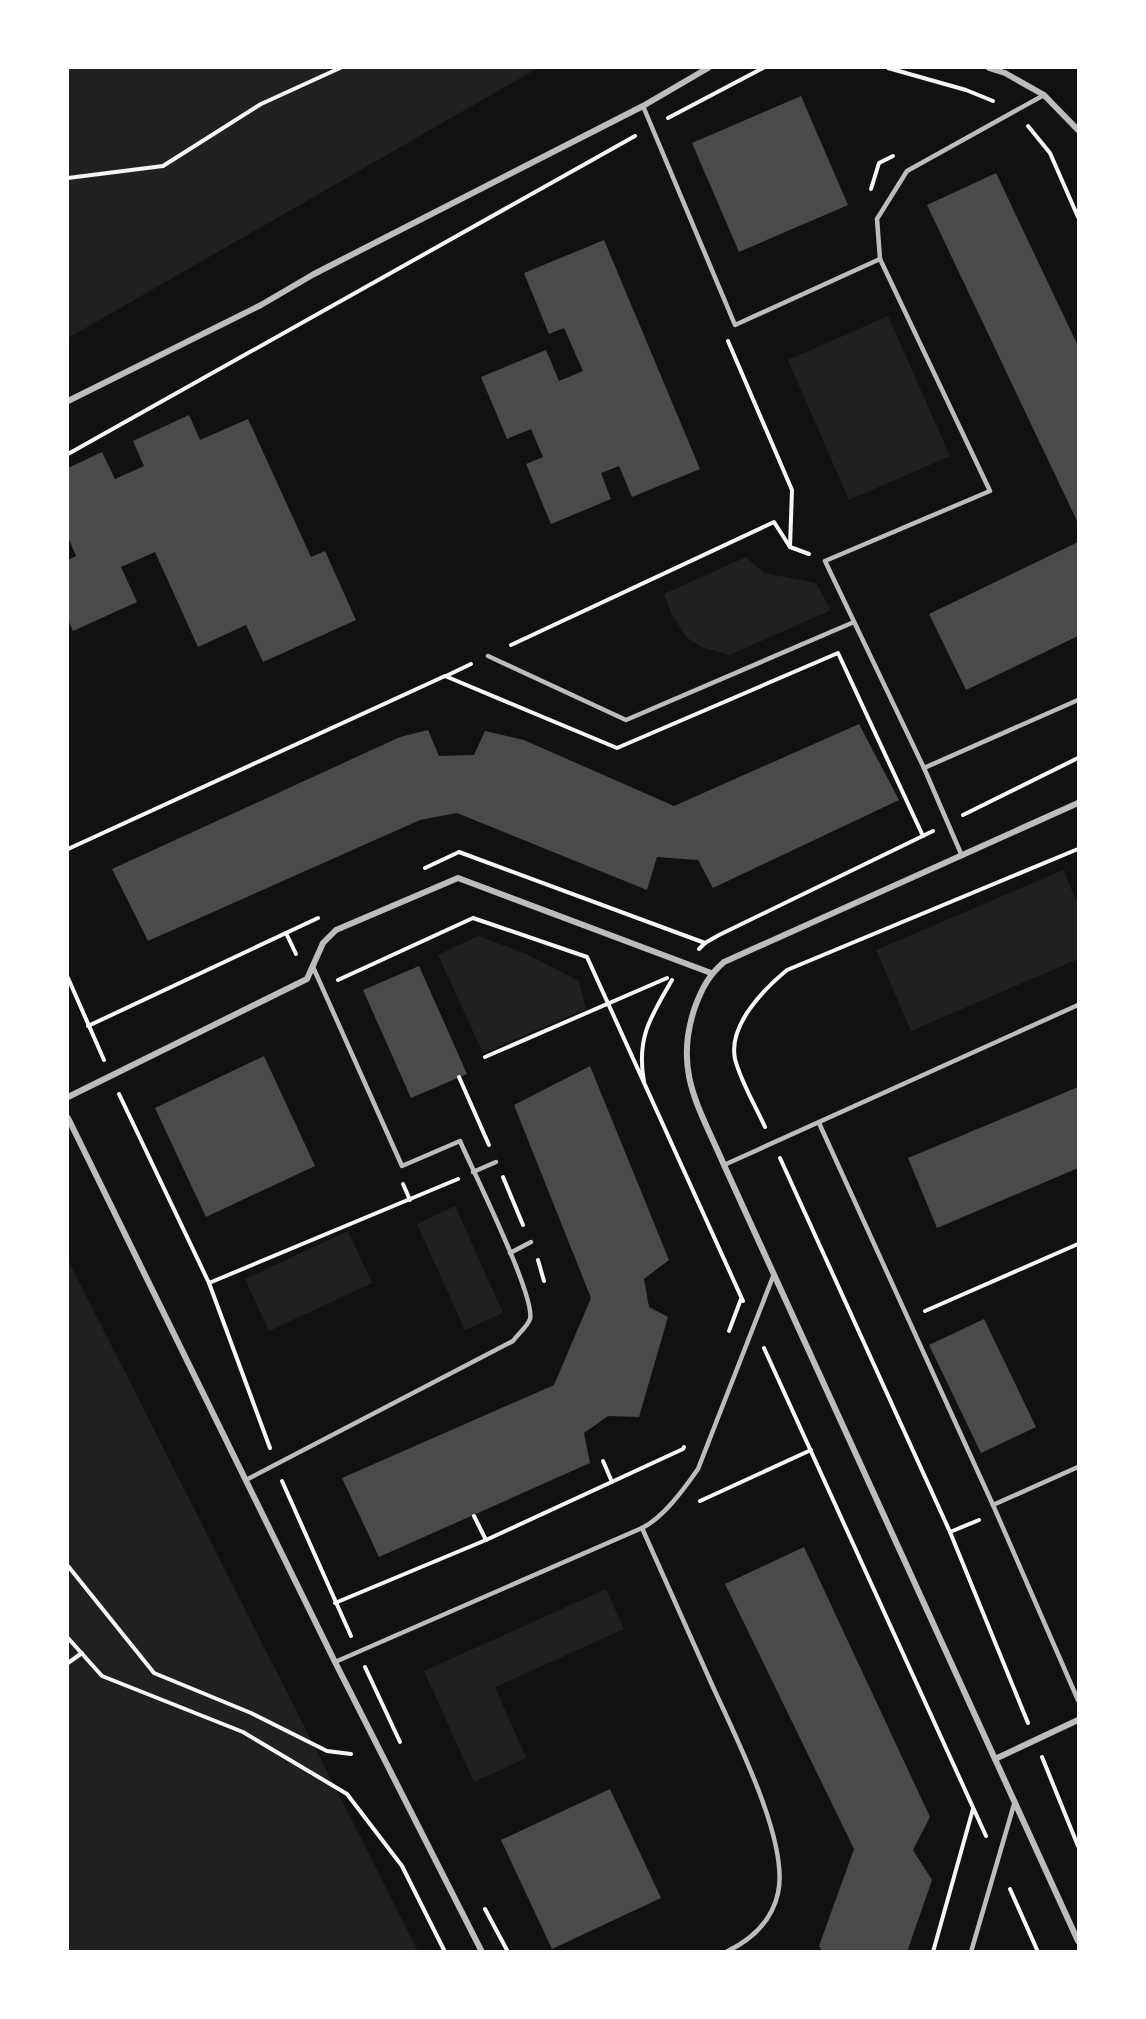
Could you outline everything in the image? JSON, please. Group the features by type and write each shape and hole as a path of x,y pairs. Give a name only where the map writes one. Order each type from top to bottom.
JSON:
{"street":[{"path":"68,401 261,305 314,274 643,106 708,68"},
{"path":"988,68 1005,73 1044,95 1078,130"},
{"path":"1078,805 724,962 711,973 700,992 688,1029 685,1058 686,1071 694,1097 724,1165 1078,1941"},
{"path":"68,1096 307,979 323,943 336,930 458,878 711,973"},
{"path":"68,1118 335,1662 482,1952"},
{"path":"995,1759 1078,1720"}],"lane":[{"path":"962,856 924,768 825,561 990,491 880,259 877,219 907,171 1044,95"},
{"path":"643,106 735,325 880,259"},
{"path":"488,656 626,720 854,622"},
{"path":"924,768 1078,700"},
{"path":"246,1480 513,1341 530,1319 530,1306 519,1271 460,1141 402,1166 312,967"},
{"path":"724,1165 1078,1005"},
{"path":"819,1123 993,1505 1078,1700"},
{"path":"473,1172 496,1162"},
{"path":"510,1253 531,1242"},
{"path":"335,1662 653,1522 698,1469 774,1274"},
{"path":"993,1505 1078,1467"},
{"path":"642,1528 747,1762 771,1827 777,1851 780,1876 778,1892 767,1920 742,1944 726,1952"},
{"path":"971,1952 1015,1801"}],"path":[{"path":"68,178 164,166 261,104 340,68"},
{"path":"68,454 651,127 763,68"},
{"path":"68,849 774,522 790,547 825,561"},
{"path":"445,676 617,748 838,653 923,836"},
{"path":"719,935 1078,758"},
{"path":"1078,849 787,970 772,982 741,1024 734,1050 738,1068 950,1532 1078,1846"},
{"path":"322,987 473,918 586,957 1038,1952"},
{"path":"645,1088 641,1058 644,1034 651,1016 675,974"},
{"path":"484,1057 607,1005"},
{"path":"459,1077 540,1263 545,1285"},
{"path":"209,1283 473,1172"},
{"path":"908,1319 1078,1244"},
{"path":"725,1341 741,1298"},
{"path":"335,1603 486,1540 683,1449 687,1438"},
{"path":"695,1503 811,1450"},
{"path":"603,1461 612,1482"},
{"path":"474,1515 486,1540"},
{"path":"68,1566 154,1673 251,1713 327,1750 351,1754"},
{"path":"68,1638 102,1676 243,1732 347,1794 402,1866 445,1952"},
{"path":"68,1663 82,1653"},
{"path":"933,1952 973,1808"}],"shaded area":[{"path":"68,68 538,68 68,338"},
{"path":"888,316 950,456 849,500 788,360"},
{"path":"746,557 764,573 816,583 831,610 730,655 704,648 687,638 671,613 664,594"},
{"path":"1063,870 1078,905 1078,959 911,1031 876,950"},
{"path":"478,936 524,953 579,981 586,1009 483,1053 438,955"},
{"path":"455,1206 503,1313 465,1330 417,1224"},
{"path":"348,1231 372,1283 269,1331 245,1279"},
{"path":"68,1260 418,1951 68,1951"},
{"path":"606,1589 624,1629 495,1687 526,1758 474,1782 424,1671"}],"building":[{"path":"801,96 848,205 739,252 692,143"},
{"path":"996,173 1078,346 1078,523 927,205"},
{"path":"604,240 700,469 632,497 619,466 601,473 611,499 551,524 526,464 543,457 531,429 507,439 481,377 546,350 559,381 583,371 564,328 549,334 524,273"},
{"path":"189,415 200,440 248,419 311,557 325,551 356,620 263,662 246,625 198,647 155,552 121,567 137,602 73,631 68,620 68,560 76,556 68,537 68,468 102,452 115,479 144,466 133,441"},
{"path":"1078,542 1078,636 966,690 929,614"},
{"path":"859,724 899,800 713,888 698,860 657,857 647,890 457,813 420,820 148,941 112,869 400,737 428,730 439,756 474,755 485,731 524,740 674,806"},
{"path":"419,966 467,1074 411,1098 363,990"},
{"path":"264,1056 315,1166 206,1217 155,1108"},
{"path":"590,1066 669,1260 644,1279 649,1307 668,1317 639,1417 608,1416 584,1433 590,1463 379,1557 342,1478 554,1385 591,1298 514,1105"},
{"path":"1078,1087 1078,1168 937,1228 908,1158"},
{"path":"984,1319 1036,1427 981,1453 929,1345"},
{"path":"804,1547 930,1817 913,1850 932,1880 907,1952 823,1952 819,1946 854,1849 725,1584"},
{"path":"610,1789 661,1898 552,1949 501,1840"}]}
